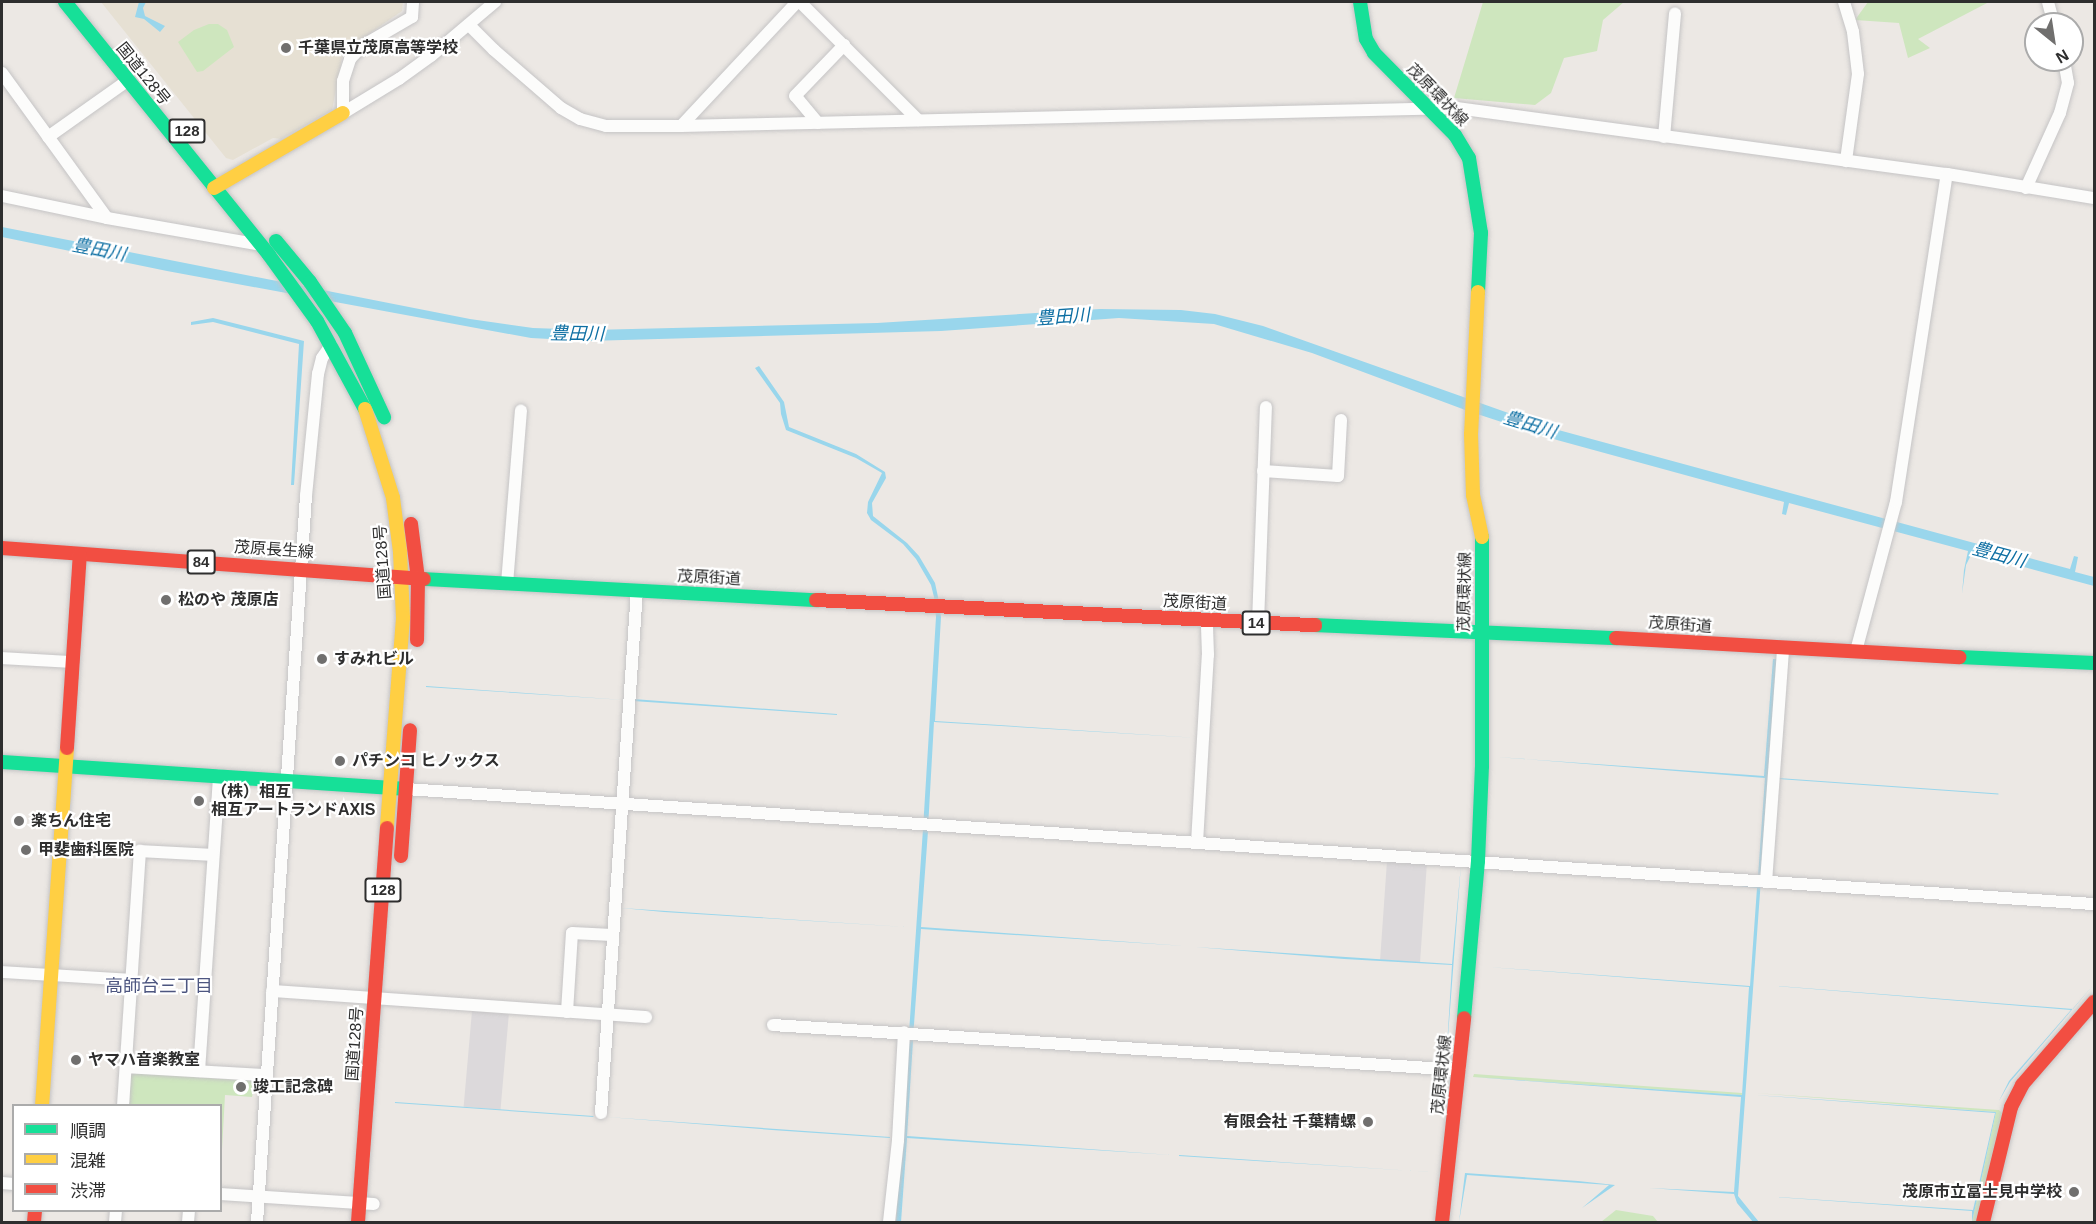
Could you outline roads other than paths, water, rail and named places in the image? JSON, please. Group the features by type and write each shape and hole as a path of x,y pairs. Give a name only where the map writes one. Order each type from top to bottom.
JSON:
{"main road":[{"name":"国道128号","path":"65,2 265,250 317,321 353,384 380,451 393,498 403,618 358,1222"},
{"name":"茂原環状線","path":"1360,2 1366,39 1374,53 1424,107 1455,135 1469,159 1481,233 1471,432 1473,495 1482,530 1480,632 1482,766 1478,861 1460,1070 1442,1222"},
{"name":"国道128号","path":"105,29 292,260 342,328 359,360 389,432"},
{"path":"214,188 343,113"},
{"name":"国道128号","path":"404,485 418,579 416,652"},
{"name":"茂原長生線","path":"2,548 401,577"},
{"path":"42,1104 80,554"},
{"name":"茂原街道","path":"401,577 1258,623 1564,634 1783,649 2094,663"},
{"name":"128","path":"400,870 411,720"},
{"path":"2,762 406,789"},
{"path":"1983,1222 2011,1107 2034,1070 2094,1002"},
{"path":"372,1222 374,1198"}],"street":[{"path":"343,113 344,81 350,59 362,46 412,17 413,2"},
{"path":"343,113 399,79 495,2"},
{"path":"681,126 799,2 918,120"},
{"path":"1844,2 1853,32 1858,74 1846,161"},
{"path":"1664,137 1675,13"},
{"path":"470,24 494,50 561,108 580,119 606,126 1457,108 1947,174 2094,198"},
{"path":"818,123 795,96 844,45"},
{"path":"2026,188 2061,112 2068,82 2066,72"},
{"path":"2,73 107,218"},
{"path":"48,137 127,81"},
{"path":"1856,651 1896,502 1947,174"},
{"path":"2,196 265,250 277,242"},
{"path":"257,1222 300,568 318,374 322,358 331,345"},
{"path":"1258,623 1266,407"},
{"path":"507,584 521,411"},
{"path":"1263,471 1338,476 1341,420"},
{"path":"601,1113 637,590"},
{"path":"1197,843 1208,656 1207,620"},
{"path":"1766,882 1783,649"},
{"path":"2,658 72,662"},
{"path":"199,1071 219,776"},
{"path":"406,789 2094,904"},
{"path":"123,1104 140,851 213,855"},
{"path":"567,1012 572,933 612,935"},
{"path":"2,972 131,980"},
{"path":"272,991 646,1017"},
{"path":"773,1025 1460,1070"},
{"path":"889,1222 898,1140 904,1032"},
{"path":"126,1066 266,1075"},
{"path":"222,1194 359,1203 374,1198"}],"water":[{"path":"139,2 146,2 143,8 145,16 165,26 160,32 144,19 135,17"},
{"name":"豊田川","path":"2,227 470,319 533,328 591,330 877,323 1100,309 1181,310 1215,314 1263,326 1551,428 2070,569 2074,556 2078,557 2075,572 2094,577 2094,586 1972,553 1966,565 1962,594 1964,570 1968,551 1789,503 1786,515 1782,514 1784,502 1557,440 1468,411 1312,353 1214,324 1119,318 941,331 588,341 531,338 167,271 2,237"},
{"path":"213,318 304,341 294,485 291,485 299,344 213,322 191,325 191,322"},
{"path":"759,366 784,402 789,427 856,454 885,472 886,478 872,503 873,516 907,543 919,556 935,583 938,597 941,617 935,721 1198,738 934,722 928,828 943,831 928,831 921,927 1185,946 921,929 913,1038 1177,1057 913,1040 907,1136 1171,1155 907,1138 901,1222 896,1222 936,617 934,597 931,585 916,559 903,544 871,520 867,513 868,502 882,473 856,458 786,430 780,403 755,368"},
{"path":"1773,659 1777,659 1738,1196 1759,1222 1753,1222 1737,1203 1734,1194 1649,1188 1734,1192 1741,1097 1473,1077 1742,1095 1749,987 1488,967 1750,986 1757,888 1721,884 1758,877 1765,778 1497,757 1764,776"},
{"path":"426,686 624,700 426,687"},
{"path":"633,699 837,714 837,715 633,701"},
{"path":"1777,778 1998,793 1998,794"},
{"path":"1461,864 1446,1063 1452,965 1195,947 1452,964"},
{"path":"621,908 830,922 906,927 664,912"},
{"path":"1764,985 2073,1009 2010,1082 1999,1101 2009,1081 2071,1010"},
{"path":"1755,1095 1996,1112 1972,1222 1972,1211 1747,1195 1973,1210 1995,1113"},
{"path":"395,1102 594,1116 593,1117"},
{"path":"607,1117 890,1137 890,1138 772,1130"},
{"path":"1179,1155 1413,1171 1179,1156"},
{"path":"1465,1173 1615,1185 1582,1208 1609,1185 1467,1175 1459,1222"}],"place":[{"name":"千葉県立茂原高等学校","path":"286,48"},
{"name":"松のや 茂原店","path":"166,600"},
{"name":"すみれビル","path":"322,659"},
{"name":"パチンコ ヒノックス","path":"340,761"},
{"name":"（株）相互 相互アートランドAXIS","path":"199,801"},
{"name":"楽ちん住宅","path":"19,821"},
{"name":"甲斐歯科医院","path":"26,850"},
{"name":"ヤマハ音楽教室","path":"76,1060"},
{"name":"竣工記念碑","path":"241,1087"},
{"name":"有限会社 千葉精螺","path":"1368,1122"},
{"name":"茂原市立冨士見中学校","path":"2074,1192"}],"district":[{"name":"高師台三丁目","path":"159,986"}]}
